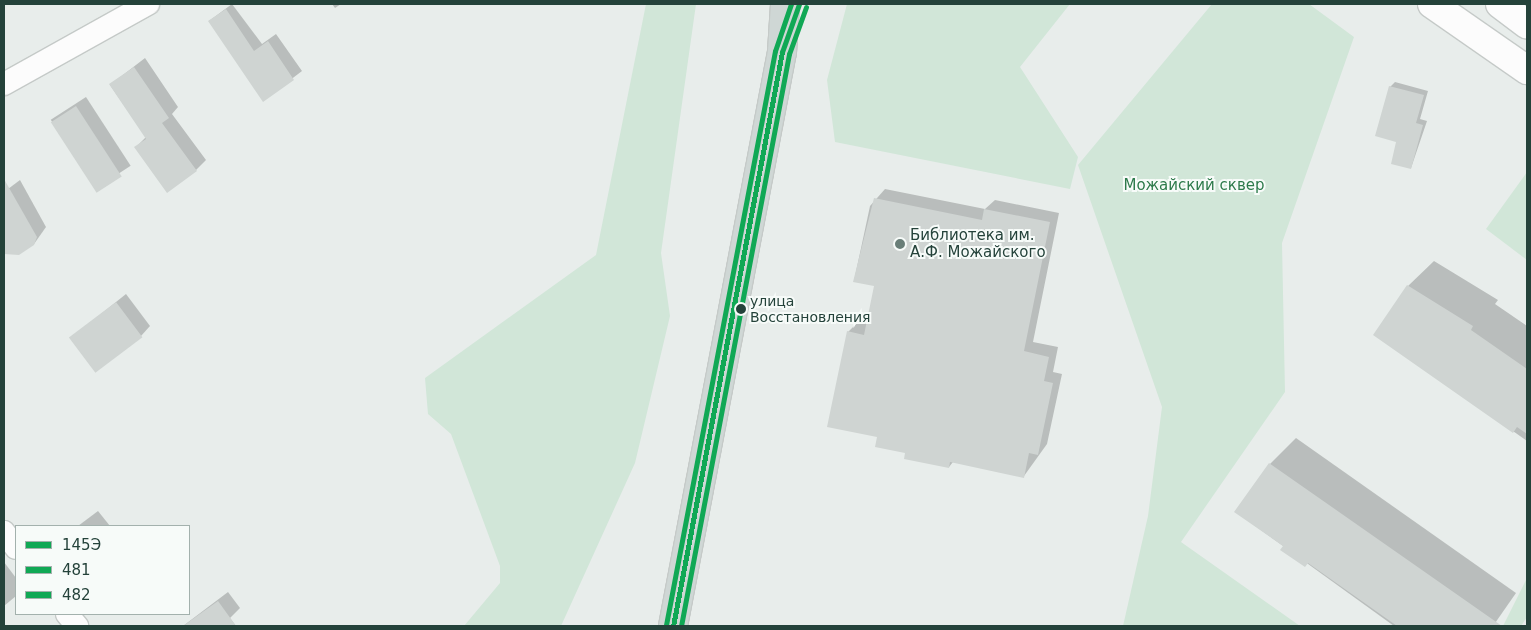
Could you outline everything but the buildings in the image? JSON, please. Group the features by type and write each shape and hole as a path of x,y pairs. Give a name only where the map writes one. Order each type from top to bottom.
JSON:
{"main road":[{"path":"674,626 782,52 785,4"},
{"path":"782,52 800,4"},
{"path":"1432,4 1527,70"},
{"path":"1500,4 1527,24"}],"street":[{"path":"4,84 148,4"},
{"path":"4,532 15,547"},
{"path":"68,615 77,626"}],"green space":[{"path":"646,4 696,4 661,253 670,316 635,463 561,626 464,626 500,583 500,566 451,434 428,414 425,378 596,255"},
{"path":"847,4 1070,4 1020,67 1078,157 1070,189 835,142 827,80"},
{"name":"Можайский сквер","path":"1212,4 1309,4 1354,37 1282,243 1285,392 1181,542 1300,626 1123,626 1148,516 1162,407 1078,165"},
{"path":"1527,172 1527,260 1486,229"},
{"path":"1527,578 1527,617 1521,626 1503,626"}],"transit line":[{"name":"482","path":"666,625 775,51 791,4"},
{"name":"145Э","path":"673,626 782,52 799,4"},
{"name":"481","path":"681,626 789,54 806,7"}],"place":[{"name":"Библиотека им. А.Ф. Можайского","path":"900,244"},
{"name":"улица Восстановления","path":"741,309"}]}
